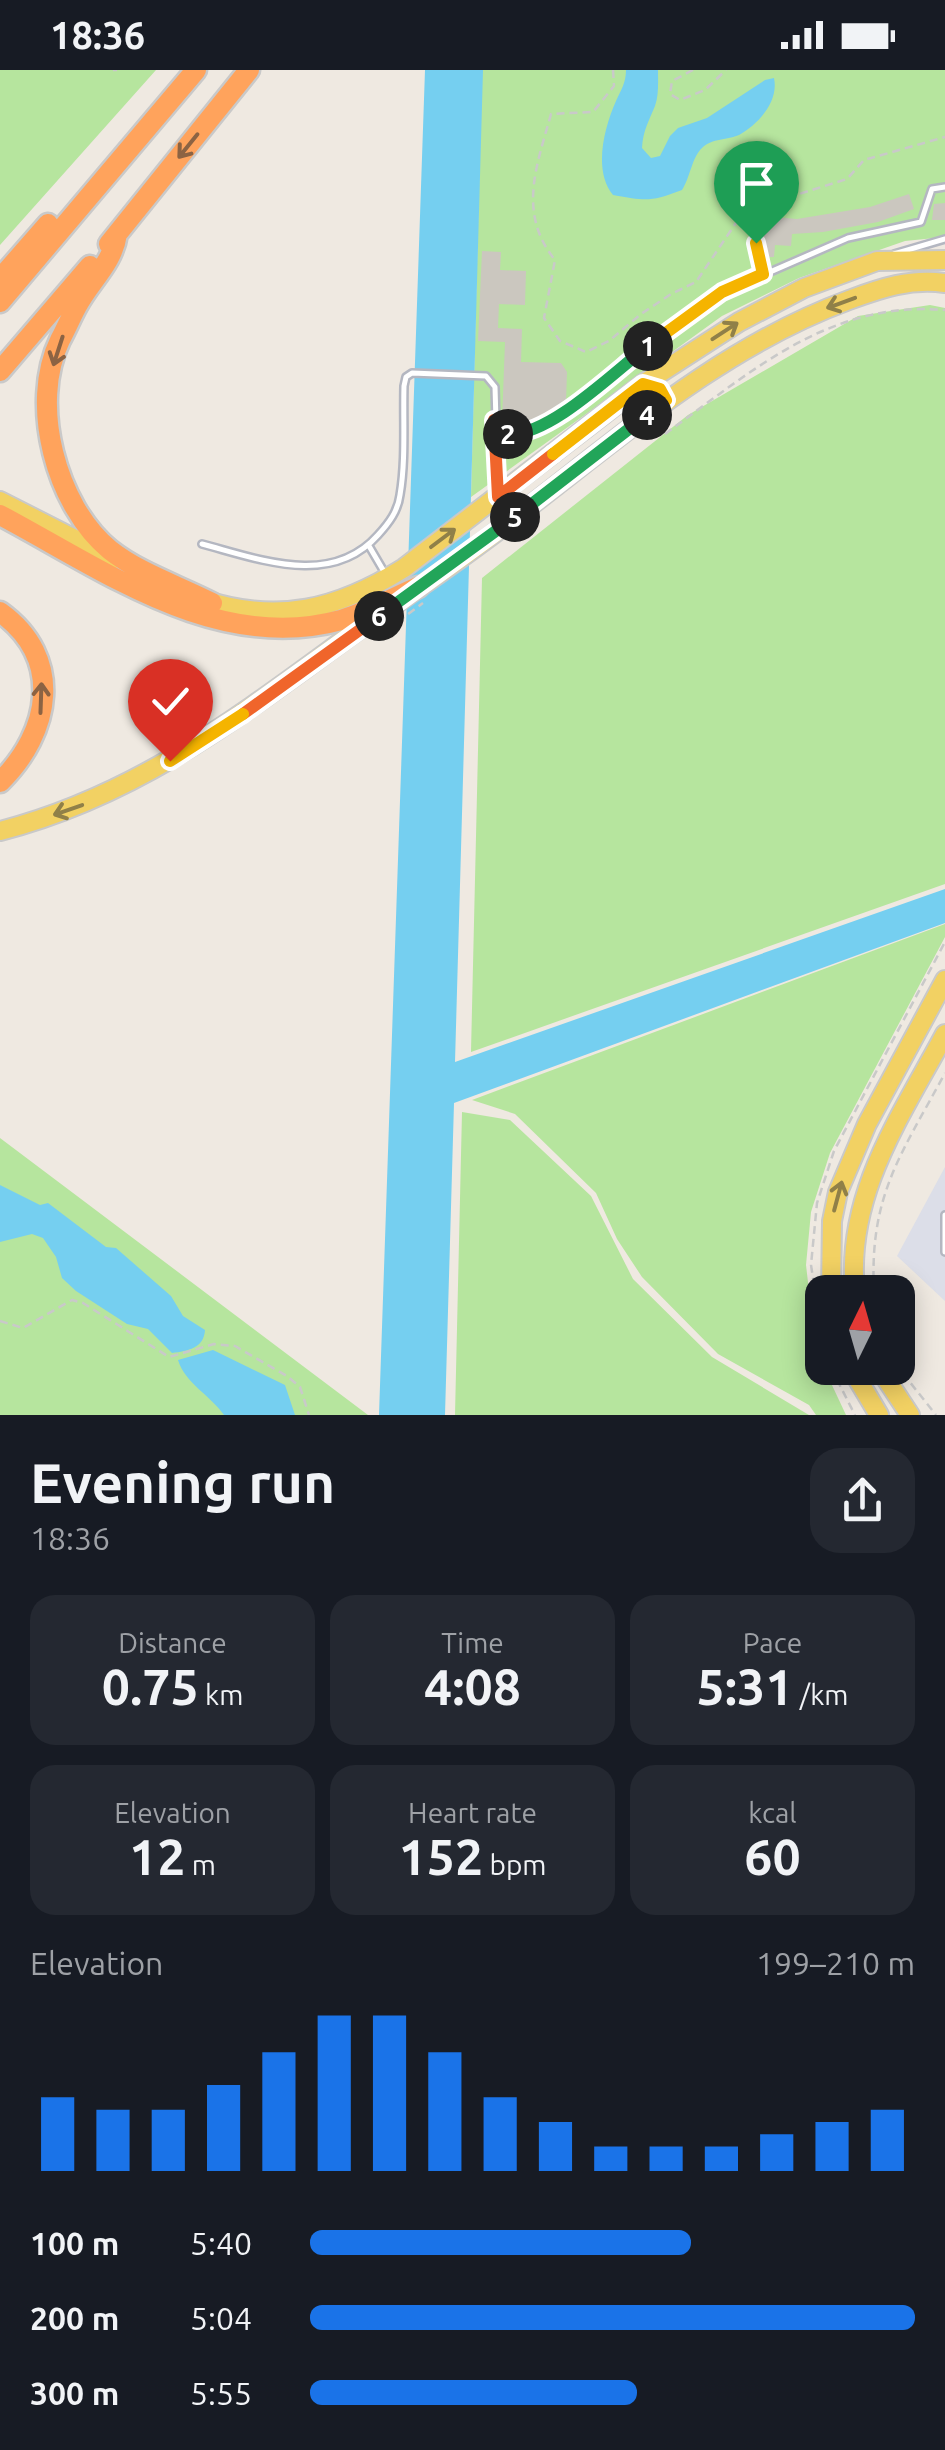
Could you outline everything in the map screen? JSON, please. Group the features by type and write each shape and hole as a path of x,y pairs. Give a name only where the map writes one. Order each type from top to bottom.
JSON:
{"highway":[{"path":"0,279 116,146 196,70"},
{"path":"0,302 196,70"},
{"path":"0,371 118,234 250,70"},
{"path":"118,234 115,248 76,308 58,346 48,403 49,440 60,479 102,542 125,560 212,602"},
{"path":"0,515 156,598 242,626 266,629 340,620 418,587"},
{"path":"0,612 25,634 39,661 44,692 31,746 0,782"}],"main road":[{"path":"0,501 167,586 212,602 248,611 303,610 337,603 404,568 643,384 739,322 804,288 877,261 945,260"},
{"path":"0,831 99,799 239,718 481,543 666,400 749,345 812,313 886,286 942,281"},
{"path":"643,384 660,389 666,400"},
{"path":"831,1275 832,1221 850,1160 945,980"},
{"path":"855,1275 855,1245 865,1188 945,1034"},
{"path":"861,1385 879,1415"},
{"path":"890,1385 910,1415"}],"lane":[{"path":"494,420 506,434 546,424 722,292 848,238 916,224 925,216 932,189 945,186"},
{"path":"877,261 945,240"},
{"path":"202,544 283,566 308,567 334,563 368,546 392,519 400,497 404,386 406,377 412,373 486,376 494,387 490,503"},
{"path":"368,546 387,578"},
{"path":"945,1215 945,1252"}],"path":[{"path":"613,70 614,86 593,112 552,114 531,188 544,246 555,260 544,318 560,341 586,352 609,341 671,294 696,282 746,208 847,178 864,160 945,137"},
{"path":"693,70 672,81 670,94 680,100 706,90 726,70"},
{"path":"754,205 763,274"},
{"path":"665,434 772,355 820,332 887,312 945,310"},
{"path":"873,1275 882,1197 945,1073"},
{"path":"0,1320 23,1328 72,1300 169,1357 214,1344 235,1346 300,1388 309,1415"},
{"path":"840,1385 855,1415"},
{"path":"912,1385 936,1415"}],"shaded area":[{"path":"945,1167 945,1301 897,1256"}],"green space":[{"path":"0,70 156,70 0,245"},
{"path":"482,70 945,70 945,237 905,241 799,278 722,316 471,497"},
{"path":"930,305 945,308 945,884 471,1052 482,578 688,415 858,316"},
{"path":"945,924 945,937 830,1153 811,1212 805,1275 805,1385 832,1385 846,1415 816,1415 809,1405 718,1354 642,1277 617,1239 596,1193 515,1114 472,1100"},
{"path":"462,1112 510,1120 591,1196 633,1279 712,1357 809,1415 455,1415"},
{"path":"0,1138 368,1415 0,1415"}],"water":[{"path":"425,70 483,70 455,1062 945,889 945,923 454,1103 445,1415 379,1415"},
{"path":"626,70 658,70 656,102 642,148 651,158 660,156 678,128 707,118 765,80 774,78 775,87 766,111 754,125 739,135 710,142 702,148 682,190 655,198 634,198 613,195 602,162 608,124"},
{"path":"0,1185 40,1205 48,1203 106,1247 116,1248 171,1296 183,1316 205,1330 202,1341 189,1350 172,1353 148,1329 127,1324 76,1291 62,1278 56,1257 43,1238 32,1234 0,1242"},
{"path":"213,1350 285,1385 295,1415 224,1415 186,1375 178,1360"}],"building":[{"path":"909,194 914,209 878,222 792,234 791,246 775,245 774,257 760,257 762,216 797,219 870,207"},
{"path":"945,203 945,220 932,220 934,204"},
{"path":"482,251 501,252 500,270 526,271 525,305 499,304 498,328 522,329 521,362 561,363 567,372 566,402 542,419 517,427 508,427 502,421 505,342 478,341"}],"route":[{"path":"170,761 239,718 481,543 666,400 660,389 643,384 498,497 494,420 506,434 546,424 722,292 763,274 756,243"}]}
